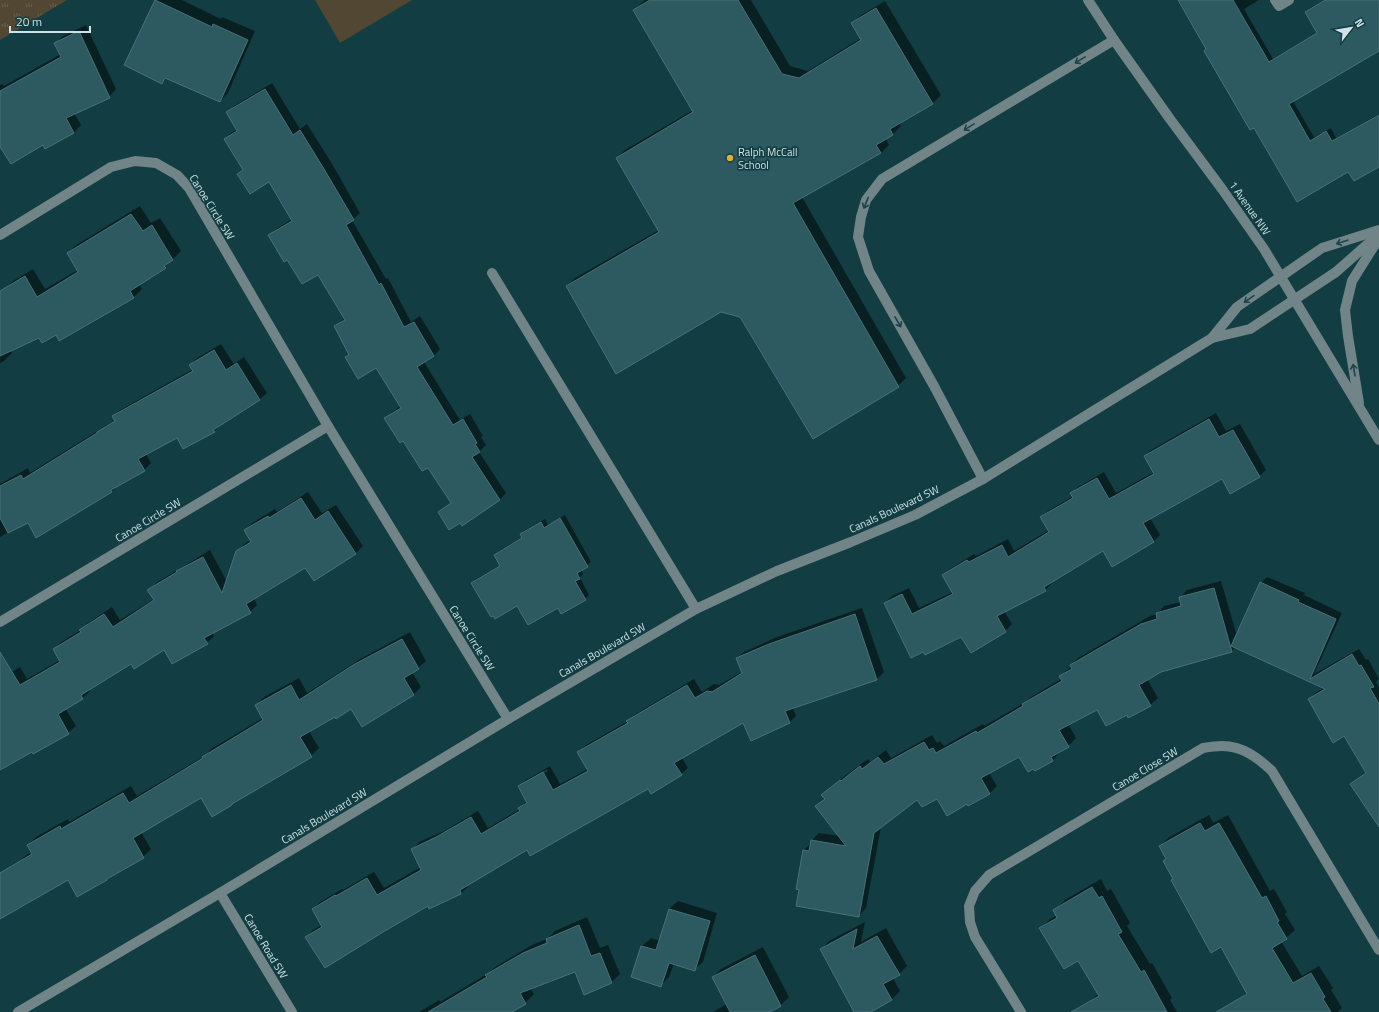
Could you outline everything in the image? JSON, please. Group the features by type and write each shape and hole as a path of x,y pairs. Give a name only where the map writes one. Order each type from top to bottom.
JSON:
{"street":[{"name":"1 Avenue NW","path":"1088,0 1114,40 1264,249 1379,440"},
{"path":"1275,0 1279,6 1289,0"},
{"path":"983,479 934,386 869,271 858,237 861,217 866,200 882,179 1114,40"},
{"name":"Canoe Circle SW","path":"0,235 111,167 135,161 156,163 177,175 189,188 328,426 508,719"},
{"name":"Canals Boulevard SW","path":"1212,338 1237,307 1322,248 1379,230"},
{"name":"Canals Boulevard SW","path":"18,1012 220,893 508,719 696,609 777,571 915,515 983,479 1212,338 1250,329 1336,272 1379,234"},
{"path":"1360,409 1348,336 1346,310 1352,281 1379,238"},
{"path":"492,273 696,609"},
{"name":"Canoe Circle SW","path":"0,622 328,426"},
{"name":"Canoe Close SW","path":"1021,1012 975,937 970,922 969,906 975,891 989,876 1203,748 1223,746 1242,750 1258,758 1272,771 1379,950"},
{"name":"Canoe Road SW","path":"220,893 292,1012"}],"green space":[{"path":"0,0 67,0 0,40"},
{"path":"315,0 412,0 340,43"}],"building":[{"path":"155,0 212,27 213,24 248,40 220,102 165,78 162,84 124,65"},
{"path":"650,0 738,0 782,74 799,78 861,40 851,23 876,8 933,104 890,129 893,135 876,145 881,153 793,203 899,387 813,439 740,317 721,312 616,374 566,286 659,232 616,158 693,112 633,10"},
{"path":"1178,0 1233,0 1269,62 1317,33 1305,12 1325,0 1379,0 1379,51 1289,104 1310,141 1326,131 1332,141 1379,115 1379,167 1354,181 1348,172 1297,202 1254,128 1250,130 1204,51 1206,49"},
{"path":"79,31 110,98 66,118 74,133 45,149 43,145 11,164 0,147 0,91 61,57 54,43"},
{"path":"265,89 293,135 300,130 354,220 346,225 379,285 381,283 404,327 414,322 434,356 417,367 453,425 463,419 477,443 475,444 480,452 472,457 500,500 462,526 460,523 449,530 438,512 451,503 428,468 422,471 403,441 400,443 384,418 401,408 376,368 358,379 345,357 349,355 334,326 345,320 318,275 302,284 287,260 284,262 268,235 292,221 269,182 250,194 237,174 243,170 224,139 237,131 226,112"},
{"path":"131,214 143,231 152,225 173,260 164,266 166,268 130,291 134,298 59,341 56,335 42,343 39,338 0,356 0,291 25,276 37,297 78,272 67,253"},
{"path":"214,350 226,370 237,363 260,400 213,430 215,432 183,449 177,438 138,459 145,471 111,490 112,492 36,538 28,523 8,533 0,518 0,486 21,475 23,479 97,433 115,421 112,416 193,371 189,365"},
{"path":"1209,419 1219,437 1233,430 1260,477 1230,494 1222,479 1143,523 1154,542 1112,567 1103,551 1044,587 1046,591 997,616 1006,632 971,653 961,637 925,655 923,652 911,658 884,603 902,594 912,614 953,594 942,575 967,560 969,562 1002,545 1008,557 1049,532 1040,517 1073,498 1070,493 1097,478 1109,499 1154,474 1144,456"},
{"path":"301,498 315,520 328,511 356,554 314,581 305,568 246,604 251,613 204,638 208,644 172,664 164,650 134,669 131,664 81,695 83,699 58,714 69,734 0,770 0,652 20,685 60,662 53,649 81,632 79,630 104,614 113,627 154,600 147,590 177,572 176,571 203,557 222,593 236,551 251,542 244,530 268,516 269,518"},
{"path":"560,518 588,567 577,573 580,579 575,581 586,600 561,614 558,608 528,625 517,606 495,619 493,616 491,617 471,583 500,566 494,555 522,538 520,534 541,522 544,528"},
{"path":"1260,582 1299,600 1298,602 1336,619 1310,679 1352,654 1359,666 1361,665 1374,687 1370,688 1379,704 1379,827 1350,784 1366,773 1344,736 1333,743 1308,699 1325,689 1231,646"},
{"path":"1214,588 1232,652 1161,672 1139,685 1151,706 1128,718 1127,715 1106,726 1097,710 1059,730 1069,747 1051,757 1053,761 1035,771 1033,769 1028,772 1019,757 981,778 990,794 968,806 967,804 947,816 937,799 922,807 917,800 874,833 859,917 796,906 799,890 796,889 803,850 809,851 811,840 846,846 815,806 825,799 821,795 840,780 841,781 860,766 862,769 878,757 884,764 924,742 929,750 933,748 936,753 976,731 977,733 1023,706 1022,704 1062,681 1059,676 1072,669 1070,665 1141,624 1157,619 1156,613 1181,606 1179,597"},
{"path":"855,614 877,680 785,711 790,723 751,741 743,723 674,763 682,775 651,794 648,789 530,856 527,850 460,890 461,894 429,909 428,906 325,968 305,937 322,927 312,909 367,878 377,895 421,870 411,849 471,817 481,834 520,811 518,808 527,803 518,786 543,772 553,790 588,771 577,752 628,723 626,721 687,685 695,698 707,691 712,692 742,673 736,658 769,644"},
{"path":"402,639 419,669 404,678 414,695 362,727 351,709 336,719 335,717 300,737 312,757 212,817 201,798 133,838 144,858 77,897 68,880 0,919 0,873 32,854 27,845 60,826 61,829 123,793 129,803 263,720 255,705 291,685 299,700 353,665"},
{"path":"1200,823 1205,831 1219,823 1262,898 1266,896 1279,921 1277,922 1287,939 1272,948 1293,983 1311,973 1325,997 1323,999 1331,1012 1216,1012 1247,994 1221,947 1211,953 1171,880 1173,879 1163,861 1166,859 1159,846"},
{"path":"1092,887 1099,898 1102,896 1122,932 1118,934 1141,972 1144,970 1167,1012 1071,1012 1099,996 1078,961 1064,969 1039,928 1057,918 1053,910"},
{"path":"669,909 710,921 695,971 669,963 661,987 631,977 641,946 656,950"},
{"path":"579,925 591,956 600,953 612,983 584,995 575,972 520,993 526,1004 512,1012 428,1012 487,977 485,975 523,953 547,943 546,939"},
{"path":"857,929 853,949 877,936 900,975 883,984 892,1000 871,1012 854,1012 820,949"},
{"path":"755,955 781,1006 770,1012 730,1012 712,977"}],"place":[{"name":"Ralph McCall School","path":"730,158"}]}
